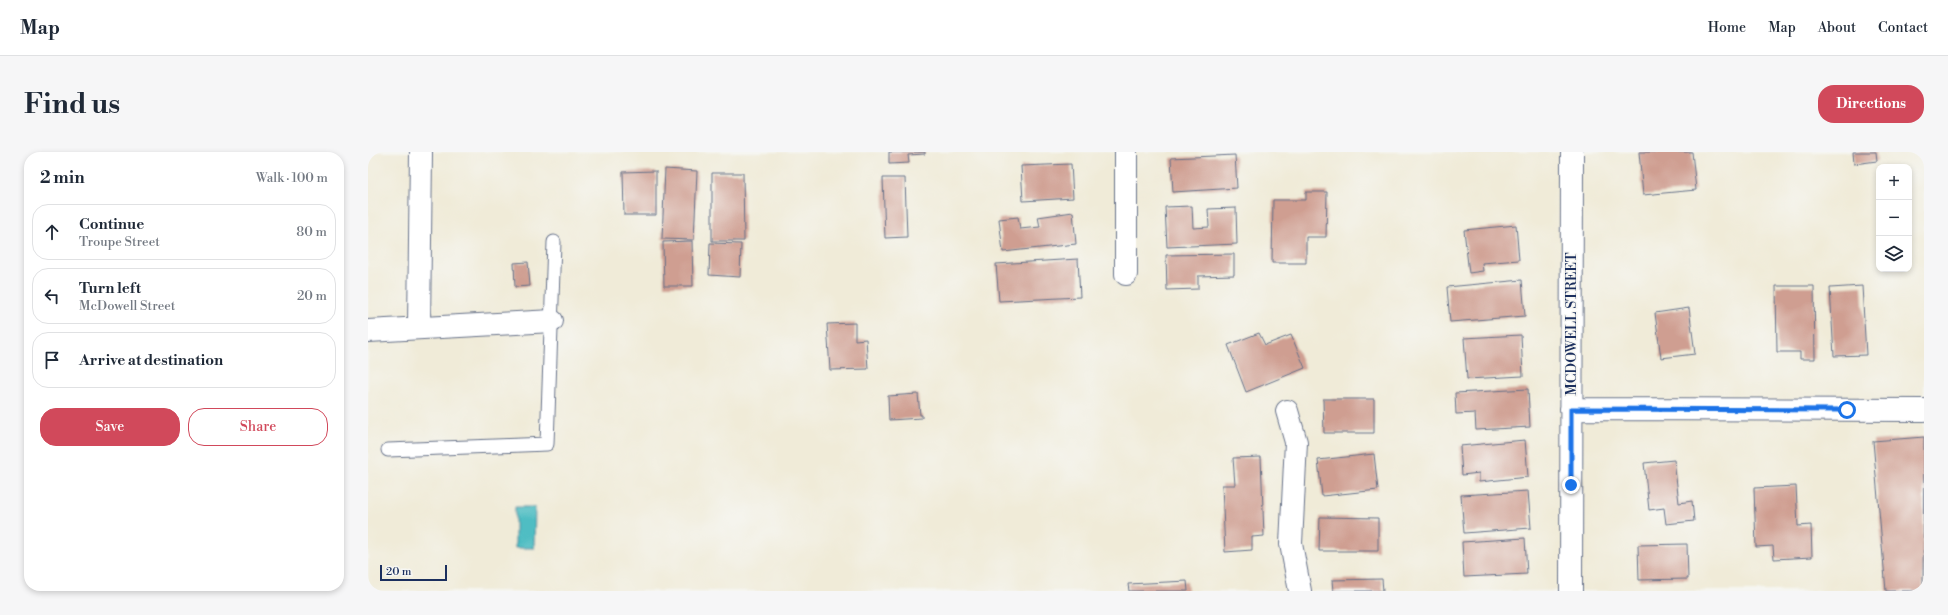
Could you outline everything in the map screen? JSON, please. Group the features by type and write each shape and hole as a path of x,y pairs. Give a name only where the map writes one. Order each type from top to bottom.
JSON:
{"street":[{"path":"419,328 421,152"},
{"path":"1126,152 1126,274"},
{"name":"MCDOWELL STREET","path":"1571,591 1572,152"},
{"path":"368,331 552,321"},
{"path":"1571,409 1924,410"},
{"path":"1287,411 1296,442 1291,544 1300,591"}],"lane":[{"path":"388,450 547,444 554,242"}],"water":[{"path":"515,507 535,507 534,548 515,548"}],"building":[{"path":"889,152 925,152 925,154 908,155 909,163 889,164"},
{"path":"1639,152 1692,152 1696,190 1643,195"},
{"path":"1853,152 1876,152 1877,161 1854,164"},
{"path":"1235,155 1237,188 1173,192 1171,158"},
{"path":"1071,164 1073,198 1023,201 1021,166"},
{"path":"665,169 697,171 694,240 662,239"},
{"path":"656,171 656,215 624,215 623,172"},
{"path":"712,173 743,173 744,241 712,241"},
{"path":"883,178 905,178 907,237 885,238"},
{"path":"1306,192 1327,192 1326,237 1306,237 1306,263 1272,263 1273,200 1306,200"},
{"path":"1192,206 1193,228 1209,227 1208,209 1236,208 1237,244 1167,247 1165,207"},
{"path":"1073,212 1076,244 1003,252 999,219 1018,217 1020,229 1040,227 1038,217"},
{"path":"1516,225 1519,260 1482,263 1483,271 1469,273 1464,230"},
{"path":"692,241 693,286 664,286 663,242"},
{"path":"710,243 741,244 740,277 709,275"},
{"path":"1234,254 1234,275 1198,276 1198,289 1167,290 1166,255"},
{"path":"1078,259 1080,297 999,301 996,264"},
{"path":"528,262 530,286 515,287 514,263"},
{"path":"1522,280 1525,316 1450,322 1447,287"},
{"path":"1776,286 1814,286 1815,359 1800,359 1800,352 1777,352"},
{"path":"1862,286 1866,355 1834,356 1830,288"},
{"path":"1689,308 1695,354 1661,358 1655,313"},
{"path":"855,323 855,340 866,339 868,369 830,370 827,324"},
{"path":"1259,333 1265,345 1291,335 1305,368 1246,392 1228,345"},
{"path":"1521,335 1523,376 1467,379 1464,338"},
{"path":"1528,389 1530,427 1476,430 1475,413 1456,414 1455,393"},
{"path":"918,394 920,415 922,415 922,418 889,420 888,396"},
{"path":"1323,399 1374,399 1374,433 1324,433"},
{"path":"1924,437 1923,591 1886,591 1873,441"},
{"path":"1525,440 1528,477 1479,482 1479,473 1462,475 1460,446"},
{"path":"1374,454 1378,490 1322,496 1318,460"},
{"path":"1261,457 1264,536 1252,537 1252,550 1225,552 1222,485 1235,485 1233,458"},
{"path":"1674,460 1679,503 1692,501 1694,521 1666,524 1664,508 1649,510 1644,463"},
{"path":"1796,486 1798,526 1811,525 1812,557 1774,559 1773,546 1756,547 1754,488"},
{"path":"1528,491 1531,528 1464,533 1461,495"},
{"path":"1320,517 1378,518 1378,551 1319,551"},
{"path":"1525,538 1527,574 1464,577 1462,542"},
{"path":"1687,544 1688,579 1639,580 1638,545"},
{"path":"1382,579 1383,591 1333,591 1332,580"},
{"path":"1187,581 1188,591 1129,591 1128,584"}],"route":[{"path":"1571,485 1571,409 1847,410"}]}
